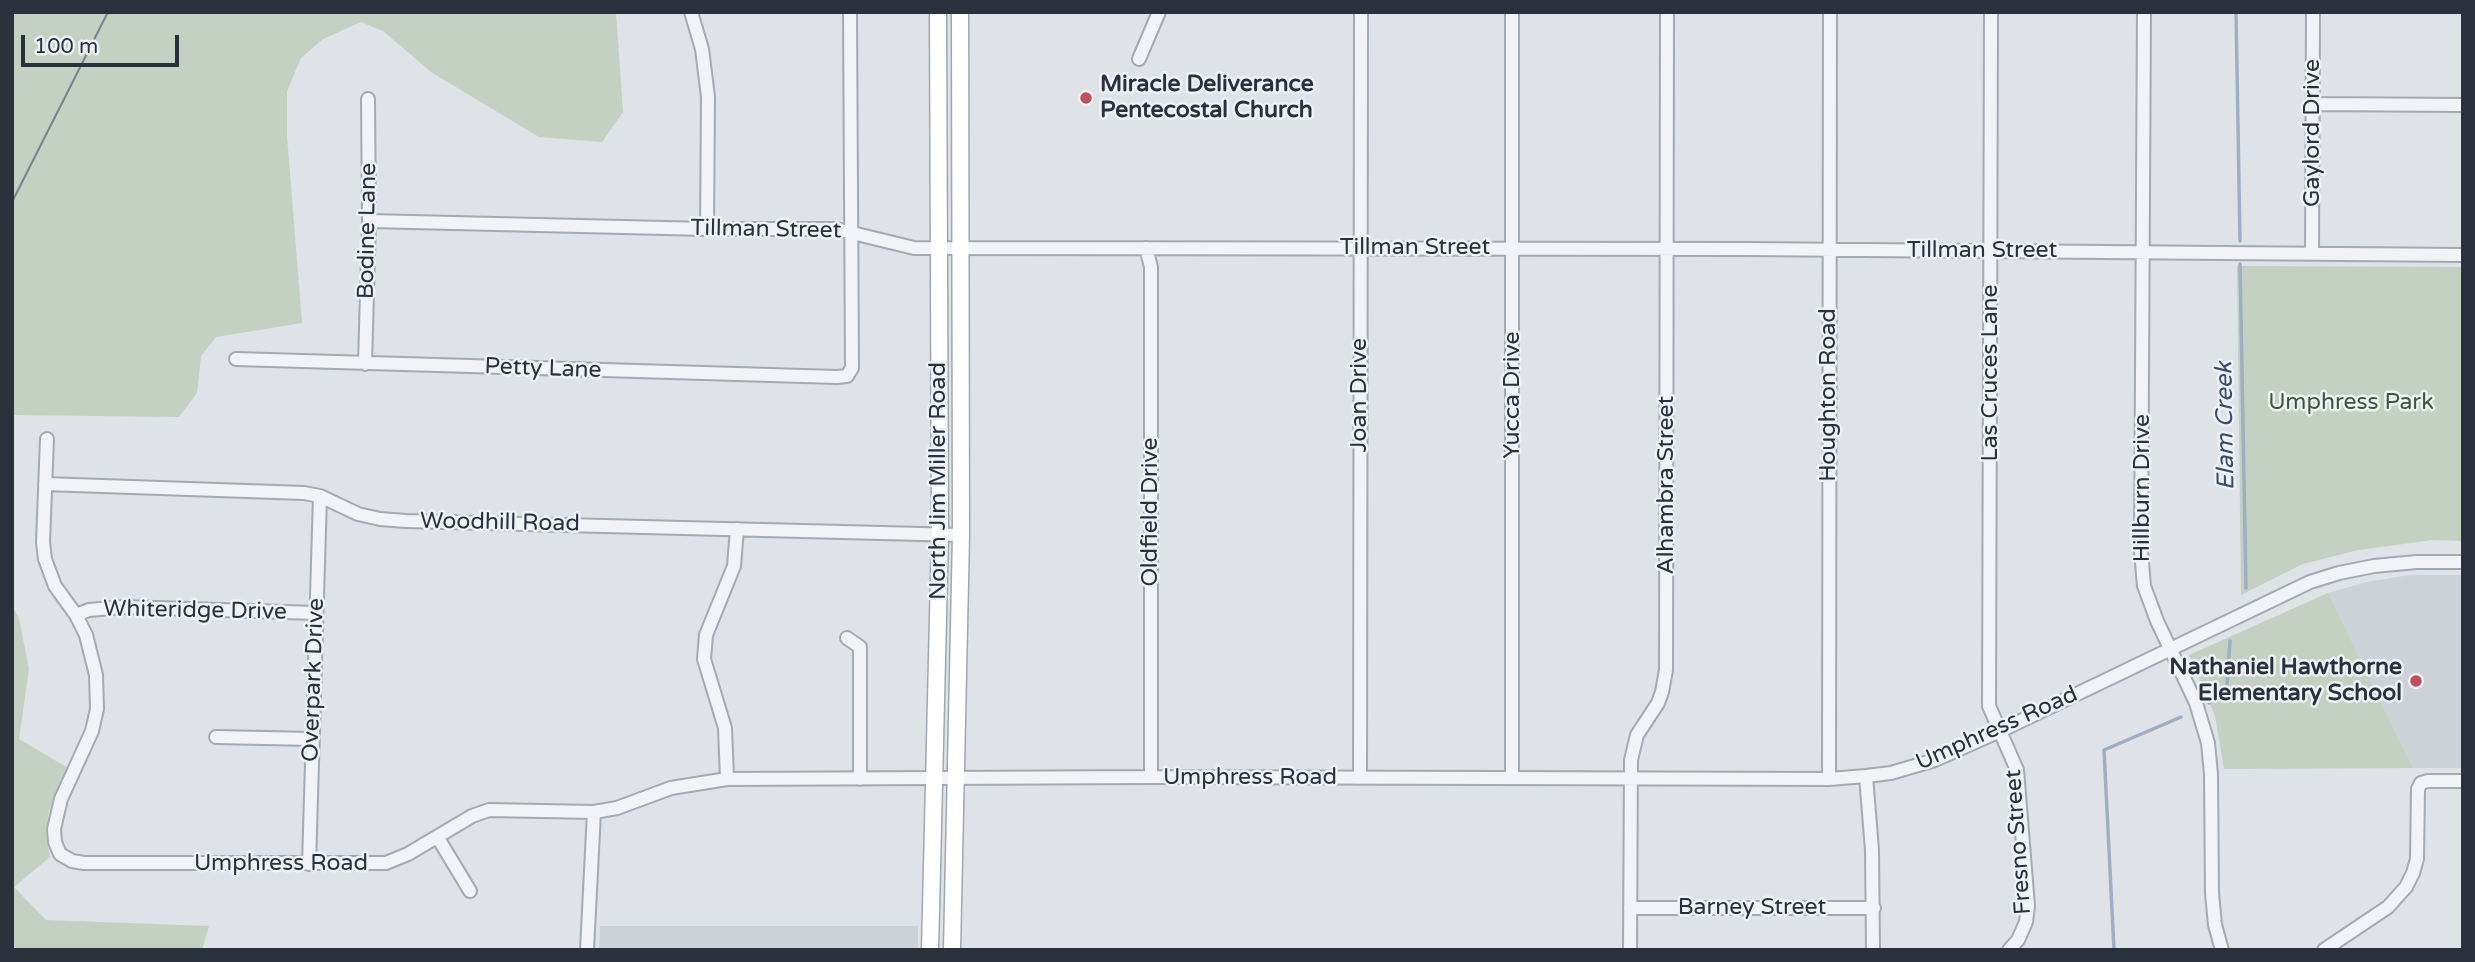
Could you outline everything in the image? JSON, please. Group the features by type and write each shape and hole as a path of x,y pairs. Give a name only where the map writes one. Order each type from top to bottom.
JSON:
{"main road":[{"name":"North Jim Miller Road","path":"930,950 940,534 938,12"},
{"name":"North Jim Miller Road","path":"952,950 961,535 960,12"}],"street":[{"path":"691,12 702,49 708,97 706,229"},
{"path":"850,12 852,232"},
{"path":"1139,59 1160,12"},
{"name":"Joan Drive","path":"1360,778 1361,12"},
{"name":"Yucca Drive","path":"1512,12 1512,779"},
{"name":"Alhambra Street","path":"1630,950 1633,747 1658,703 1666,670 1667,12"},
{"name":"Houghton Road","path":"1829,779 1830,12"},
{"name":"Las Cruces Lane","path":"1991,12 1989,706 2000,731"},
{"name":"Hillburn Drive","path":"2144,12 2141,551 2144,586 2157,621 2196,703 2208,743 2211,775 2212,894 2215,925 2222,950"},
{"name":"Gaylord Drive","path":"2312,253 2313,12"},
{"name":"Bodine Lane","path":"365,363 369,221 368,99"},
{"path":"2313,104 2463,104"},
{"name":"Tillman Street","path":"369,221 706,229 836,229 904,246 960,247 1829,249 2463,255"},
{"name":"Petty Lane","path":"236,359 836,377 848,374 852,368 852,232"},
{"name":"Oldfield Drive","path":"1146,247 1151,267 1151,777"},
{"name":"Umphress Road","path":"47,439 43,542 45,559 55,586 76,615 86,635 93,660 97,709 92,731 58,808 54,829 55,842 60,854 72,861 84,863 386,863 438,838 472,816 489,810 594,812 617,808 671,788 727,779 1829,779 1867,776 1927,764 2300,586 2339,573 2374,566 2463,562"},
{"name":"Woodhill Road","path":"45,484 304,493 320,496 358,514 380,519 961,535"},
{"name":"Overpark Drive","path":"309,864 320,496"},
{"path":"727,779 725,728 704,659 706,635 734,566 737,530"},
{"name":"Whiteridge Drive","path":"76,615 89,610 123,607 316,613"},
{"path":"847,638 860,647 860,779"},
{"name":"Fresno Street","path":"2000,731 2017,770 2028,905 2026,922 2018,940 2009,950"},
{"path":"216,737 313,739"},
{"path":"1867,776 1874,908 1873,950"},
{"path":"2324,950 2388,907 2406,887 2417,859 2418,789 2421,783 2428,780 2463,781"},
{"path":"587,950 594,812"},
{"path":"438,838 470,891"},
{"name":"Barney Street","path":"1630,908 1874,908"}],"shaded area":[{"name":"Nathaniel Hawthorne Elementary School","path":"2410,575 2463,575 2463,768 2413,768 2328,593 2367,582"},
{"path":"600,926 918,926 918,950 599,950"}],"green space":[{"path":"12,12 616,12 623,112 602,142 539,137 431,72 383,31 361,22 323,39 301,58 287,91 287,136 302,323 216,337 201,356 197,393 179,417 12,415"},
{"name":"Umphress Park","path":"2237,266 2463,267 2463,541 2433,540 2358,550 2303,564 2241,595"},
{"path":"2328,593 2413,768 2224,769 2215,716 2189,655"},
{"path":"12,606 19,618 29,669 19,739 68,768 49,810 46,834 50,857 14,887 46,920 209,926 202,950 12,950"}],"waterway":[{"name":"Elam Creek","path":"2236,12 2240,241"},
{"name":"Elam Creek","path":"2240,264 2246,588"},
{"name":"Elam Creek","path":"2209,703 2227,685 2230,641"},
{"name":"Elam Creek","path":"2114,950 2104,750 2181,717"}],"tram line":[{"path":"12,202 108,12"}],"place":[{"name":"Miracle Deliverance Pentecostal Church","path":"1086,98"},
{"name":"Nathaniel Hawthorne Elementary School","path":"2416,681"}]}
